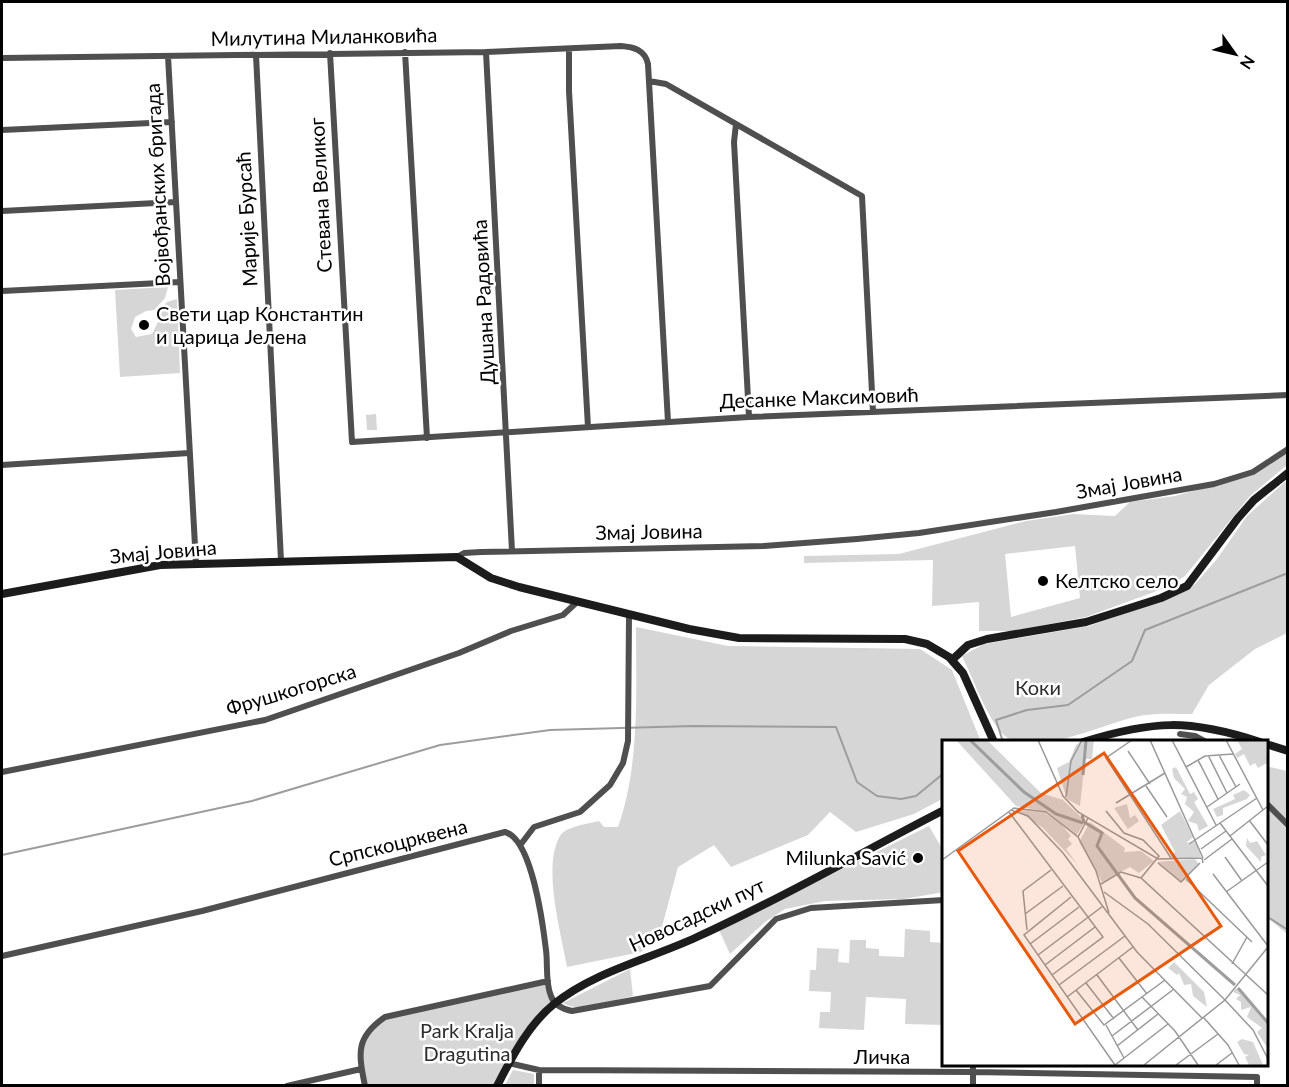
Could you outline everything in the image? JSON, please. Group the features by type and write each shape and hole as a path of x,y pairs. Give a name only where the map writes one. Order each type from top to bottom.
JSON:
{"street":[{"name":"Милутина Миланковића","path":"2,57 486,52 621,46 634,48 645,54 650,81"},
{"path":"569,49 571,126 588,427"},
{"path":"405,52 427,438"},
{"name":"Душана Радовића","path":"486,52 508,432 512,551"},
{"name":"Стевана Великог","path":"330,53 352,442"},
{"name":"Марије Бурсаћ","path":"256,55 281,561"},
{"name":"Војвођанских бригада","path":"168,56 196,564"},
{"path":"668,422 650,81 666,84 862,196 873,412"},
{"path":"2,130 172,122"},
{"path":"736,124 734,142 749,417"},
{"path":"2,211 176,202"},
{"path":"2,291 180,282"},
{"name":"Десанке Максимовић","path":"352,442 749,417 1287,395"},
{"name":"Змај Јовина","path":"2,594 145,567 457,556 464,553 512,551 764,546 919,533 1184,491 1253,472 1287,449"},
{"path":"2,465 189,453"},
{"path":"952,660 968,645 987,639 1086,622 1161,598 1187,586 1238,518 1254,500 1287,473"},
{"path":"457,556 491,578 629,615 739,638 911,639 934,647 952,660 968,682 993,740"},
{"name":"Фрушкогорска","path":"2,772 265,720 459,653 511,631 563,615 577,602"},
{"path":"629,615 628,741 623,763 610,784 580,812 530,830 521,844 527,855 536,897 546,948 548,981 555,1003 564,1010 576,1011 710,986 776,919 811,908 942,900"},
{"path":"1089,740 1128,728 1170,725 1208,726 1254,740"},
{"path":"1180,734 1195,736 1202,740"},
{"path":"1268,745 1287,751"},
{"path":"1268,805 1287,825"},
{"name":"Новосадски пут","path":"497,1086 508,1063 535,1023 555,1003 601,976 698,937 942,811"},
{"name":"Српскоцрквена","path":"2,956 201,911 505,832 521,844"},
{"path":"364,1086 361,1069 364,1034 385,1017 548,981"},
{"name":"Личка","path":"508,1063 539,1070 973,1068 1257,1077 1257,1086"},
{"path":"973,1068 973,1086"},
{"path":"287,1086 361,1069"},
{"path":"538,1086 539,1070"}],"green space":[{"path":"168,287 165,298 154,310 146,311 135,317 131,329 136,337 152,334 158,322 157,313 167,302 177,299 180,373 120,377 115,290"},
{"path":"376,414 377,430 367,430 366,415"},
{"path":"1287,452 1287,465 1250,496 1185,576 1165,588 1086,617 1012,631 979,631 979,602 932,606 933,560 804,563 804,556 899,554 1026,521 1073,514 1115,516 1130,502 1175,496 1255,474","holes":["1075,546 1080,598 1011,617 1005,554"]},
{"name":"Коки","path":"1287,480 1287,633 1255,649 1209,685 1192,714 1146,715 1058,740 1014,740 999,730 987,711 962,656 984,644 1089,626 1180,594 1195,584 1217,559 1247,516"},
{"path":"636,627 728,646 920,649 952,670 980,740 942,740 942,799 914,814 856,832 830,812 808,835 731,867 714,845 678,867 659,938 641,952 567,967 554,900 555,849 560,836 572,828 599,821 604,827 618,827 630,779 636,702"},
{"path":"1268,766 1287,771 1287,934 1268,918"},
{"path":"929,826 942,849 942,892 904,899 825,901 785,909 765,922 730,954 719,930"},
{"path":"905,929 930,931 930,942 942,943 942,1025 905,1024 906,999 866,997 864,1030 819,1028 820,1012 830,1012 831,992 809,991 810,970 816,970 817,948 839,949 838,962 849,963 850,940 866,940 866,948 879,949 879,956 904,957"},
{"path":"630,969 633,996 587,1007 570,1006 563,1003"},
{"name":"Park Kralja Dragutina","path":"548,981 555,1003 493,1085 365,1085 362,1041 385,1017"},
{"path":"513,1070 534,1074 534,1085 505,1085"}],"waterway":[{"path":"1002,740 996,720 1027,710 1068,705 1132,661 1145,630 1288,573"},
{"path":"2,855 252,801 440,745 550,730 693,726 836,727 857,782 877,796 901,799 916,796 942,775"},
{"path":"1268,917 1288,930"}],"place":[{"name":"Свети цар Константин и царица Јелена","path":"144,325"},
{"name":"Келтско село","path":"1043,581"},
{"name":"Milunka Savić","path":"918,858"}]}
